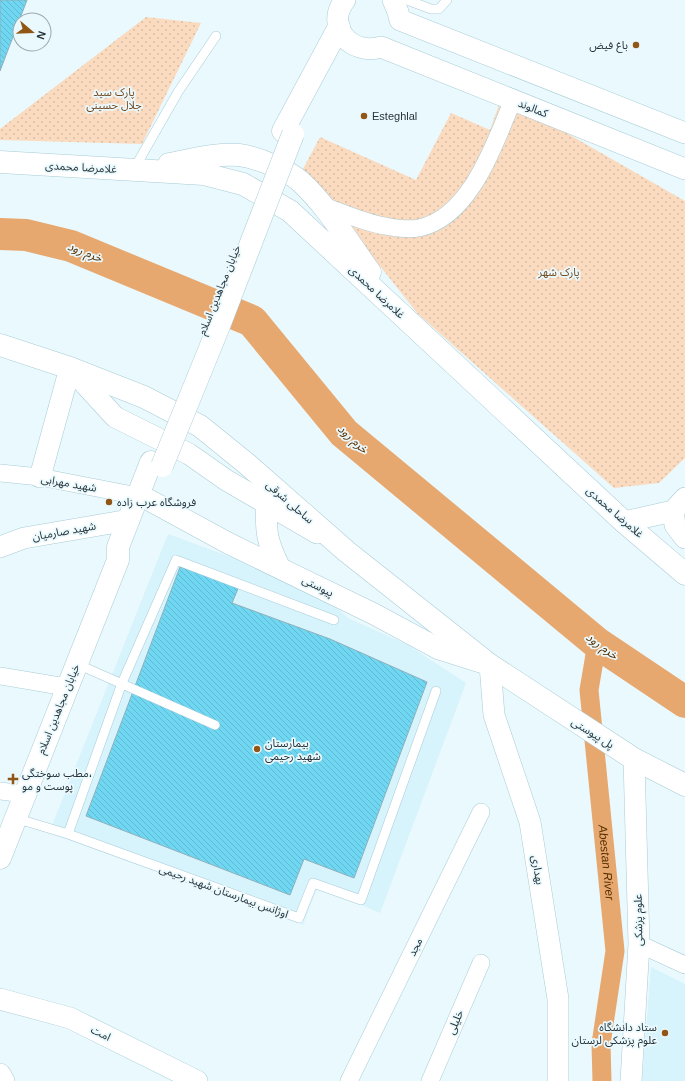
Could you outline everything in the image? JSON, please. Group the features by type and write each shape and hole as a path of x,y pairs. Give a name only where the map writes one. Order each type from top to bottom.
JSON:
{"main road":[{"name":"خیابان مجاهدین اسلام","path":"118,560 130,552 144,498 156,464 288,132 344,34"},
{"path":"134,170 214,156 240,155 261,161 300,181 321,205 400,313"},
{"name":"غلامرضا محمدی","path":"0,162 204,174 243,184 290,211 624,522 685,574"},
{"name":"ساحلی شرقی","path":"0,345 70,368 144,397 200,426 346,550 490,665 552,706"},
{"name":"خیابان مجاهدین اسلام","path":"0,858 66,687 118,560 118,547 129,520 144,498"},
{"name":"پل پیوستی","path":"552,706 634,759"},
{"path":"634,759 685,785"}],"street":[{"path":"344,34 338,18 345,0"},
{"path":"393,0 400,20 685,133"},
{"name":"کمالوند","path":"344,34 364,50 381,47 685,169"},
{"path":"321,205 383,226 418,228 439,220 458,207 488,159 513,100"},
{"path":"40,477 70,368"},
{"path":"70,368 115,417 189,454 226,480 346,550"},
{"name":"شهید مهرابی","path":"0,473 40,477 144,498"},
{"name":"پیوستی","path":"144,498 228,543 374,614 439,649 490,665"},
{"path":"267,503 266,530 271,550 280,568"},
{"path":"624,522 679,504 675,526 685,538"},
{"name":"شهید صارمیان","path":"0,548 24,538 129,520"},
{"path":"228,543 255,537 266,530"},
{"name":"بهداری","path":"490,665 494,715 530,822 558,999 558,1081"},
{"path":"0,676 66,687"},
{"name":"علوم پزشکی","path":"631,1081 639,944 634,759"},
{"path":"0,791 24,794"},
{"name":"مجد","path":"349,1081 481,812"},
{"path":"639,944 685,965"},
{"name":"خلیلی","path":"430,1081 481,963"},
{"name":"امت","path":"0,999 70,1018 197,1081"},
{"path":"0,1074 4,1081"}],"lane":[{"path":"407,0 430,9 439,9 446,0"},
{"path":"134,170 178,92 216,36"},
{"path":"68,834 122,683 176,560 334,620"},
{"path":"76,664 215,725"},
{"name":"اوژانس بیمارستان شهید رحیمی","path":"15,818 68,834 299,918 313,884 361,900 436,691"}],"shaded area":[{"name":"بیمارستان شهید رحیمی","path":"168,534 291,579 331,603 348,618 408,645 466,683 380,913 318,886 303,925 49,833"},
{"name":"ستاد دانشگاه علوم پزشکی لرستان","path":"651,967 685,984 685,1081 642,1081"}],"green space":[{"name":"پارک سید جلال حسینی","path":"146,17 201,23 142,144 0,140 0,129"},
{"name":"پارک شهر","path":"502,96 685,201 685,458 659,483 614,488 418,314 303,169 320,137 416,180 451,113 490,130"}],"building":[{"path":"0,0 27,0 22,12 12,12 12,39 0,71"},
{"name":"بیمارستان شهید رحیمی","path":"180,567 240,584 232,603 330,639 427,682 354,878 304,859 290,895 86,816"}],"waterway":[{"name":"خرم رود","path":"0,234 26,235 71,246 252,321 344,433 597,643 685,702"},
{"name":"Abestan River","path":"597,643 589,690 615,951 601,1044 602,1081"}],"place":[{"name":"باغ فیض","path":"636,45"},
{"name":"Esteghlal","path":"364,116"},
{"name":"فروشگاه عرب زاده","path":"109,502"},
{"name":"بیمارستان شهید رحیمی","path":"257,749"},
{"name":"مطب سوختگی، پوست و مو","path":"13,779"},
{"name":"ستاد دانشگاه علوم پزشکی لرستان","path":"665,1033"}]}
